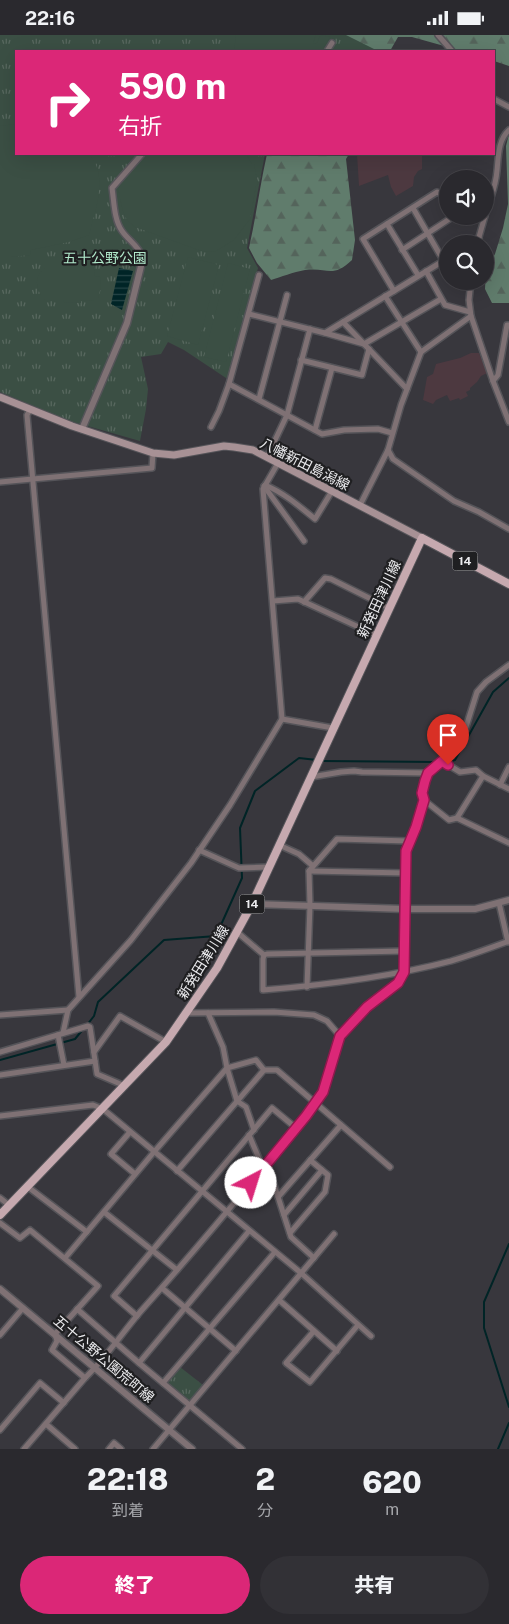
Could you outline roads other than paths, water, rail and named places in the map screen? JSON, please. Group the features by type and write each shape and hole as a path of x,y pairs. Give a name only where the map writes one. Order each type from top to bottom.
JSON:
{"main road":[{"name":"八幡新田島潟線","path":"0,397 30,410 153,453 174,455 224,446 253,450 422,538"},
{"name":"14","path":"422,538 509,584"},
{"name":"新発田津川線","path":"0,1215 166,1042 217,968 252,905 422,538"}],"street":[{"path":"438,35 451,50"},
{"path":"328,50 332,43"},
{"path":"495,100 509,107"},
{"path":"494,185 503,135 509,130"},
{"path":"82,429 127,323 143,259 140,251 118,224 112,188 141,155"},
{"path":"394,291 363,239 437,192 439,193"},
{"path":"412,208 439,250"},
{"path":"386,224 418,275"},
{"path":"402,250 440,225"},
{"path":"325,333 439,263"},
{"path":"426,271 445,305 471,314"},
{"path":"211,427 220,411 229,384 259,275"},
{"path":"470,290 471,314 493,381 509,420"},
{"path":"259,399 287,295"},
{"path":"385,296 420,352"},
{"path":"248,314 364,344 441,299"},
{"path":"360,505 388,450 420,352 471,314"},
{"path":"343,322 407,389"},
{"path":"493,381 498,375 507,325 509,325"},
{"path":"267,457 287,415 310,329"},
{"path":"301,360 362,375 369,349"},
{"path":"315,430 332,368"},
{"path":"229,384 322,434 344,430 378,429 392,433"},
{"path":"30,410 27,415 79,997"},
{"path":"388,450 393,459 454,501 479,512 509,529"},
{"path":"0,482 152,468 153,453"},
{"path":"64,1065 61,1034 68,1010 131,940 191,863 230,805 282,719 265,486 278,463"},
{"path":"265,486 275,489 295,502 315,519 332,491"},
{"path":"265,486 304,541"},
{"path":"304,602 325,578 331,579 389,607"},
{"path":"273,601 298,599 376,635"},
{"path":"24,1449 85,1378 96,1368 138,1315 315,1104 323,1092 340,1036 367,1007 398,983 404,972 406,851 424,800 422,793 428,773 442,761 465,730 477,692 486,682 509,665"},
{"path":"282,719 332,729"},
{"path":"442,761 460,772 476,770 483,777 509,789"},
{"path":"500,785 509,767"},
{"path":"310,777 354,771 428,773"},
{"path":"457,818 483,777"},
{"path":"424,800 449,820 457,818 509,843"},
{"path":"307,987 310,905 309,871 313,865 337,839 409,841"},
{"path":"279,845 299,854 313,865"},
{"path":"199,850 239,868 268,867"},
{"path":"309,871 406,873"},
{"path":"252,905 475,909 509,900"},
{"path":"237,932 264,955 264,991 307,987 404,972 453,960 509,941 499,903"},
{"path":"264,955 404,951"},
{"path":"0,1015 68,1010"},
{"path":"186,1013 274,1012 314,1015 327,1021 340,1036"},
{"path":"208,1013 223,1047 237,1101 246,1107 254,1129"},
{"path":"94,1052 120,1016 166,1042"},
{"path":"0,1052 90,1027 97,1073 125,1086"},
{"path":"65,1258 227,1068 256,1060 264,1069 277,1070 390,1167"},
{"path":"0,1075 95,1061"},
{"path":"177,1171 264,1069"},
{"path":"0,1116 93,1105 103,1109 301,1273 371,1336"},
{"path":"138,1315 114,1296 152,1249 272,1108 296,1128"},
{"path":"278,1197 341,1125"},
{"path":"130,1132 111,1154 135,1174"},
{"path":"250,1135 263,1168"},
{"path":"290,1233 325,1191 328,1175 310,1160"},
{"path":"267,1163 291,1237 314,1258"},
{"path":"284,1215 322,1170"},
{"path":"28,1187 87,1232"},
{"path":"0,1198 9,1205"},
{"path":"104,1212 177,1270"},
{"path":"0,1223 20,1238 30,1230 98,1286 55,1335 57,1341 52,1350 85,1378"},
{"path":"139,1363 249,1231"},
{"path":"153,1449 334,1234"},
{"path":"163,1383 275,1252"},
{"path":"162,1288 236,1351"},
{"name":"五十公野公園荒町線","path":"0,1289 192,1449"},
{"path":"278,1300 337,1351"},
{"path":"0,1335 23,1308"},
{"path":"77,1309 242,1449"},
{"path":"314,1331 286,1363 310,1382 358,1325"},
{"path":"0,1430 40,1383 64,1403"},
{"path":"46,1424 75,1449"},
{"path":"109,1449 114,1443 121,1449"},
{"path":"65,1449 69,1444"}],"water":[{"path":"119,268 133,271 122,310 111,304"}],"waterway":[{"path":"447,762 455,760 493,692 509,678"},
{"path":"87,1025 94,1016 98,1002 164,940 216,936 242,878 240,828 255,791 299,758 317,760"},
{"path":"322,761 437,762"},
{"path":"0,1060 75,1039 84,1028"},
{"path":"509,1244 484,1302 484,1328 509,1407"},
{"path":"498,1449 509,1423"}],"park label":[{"name":"五十公野公園","path":"105,258"}]}
